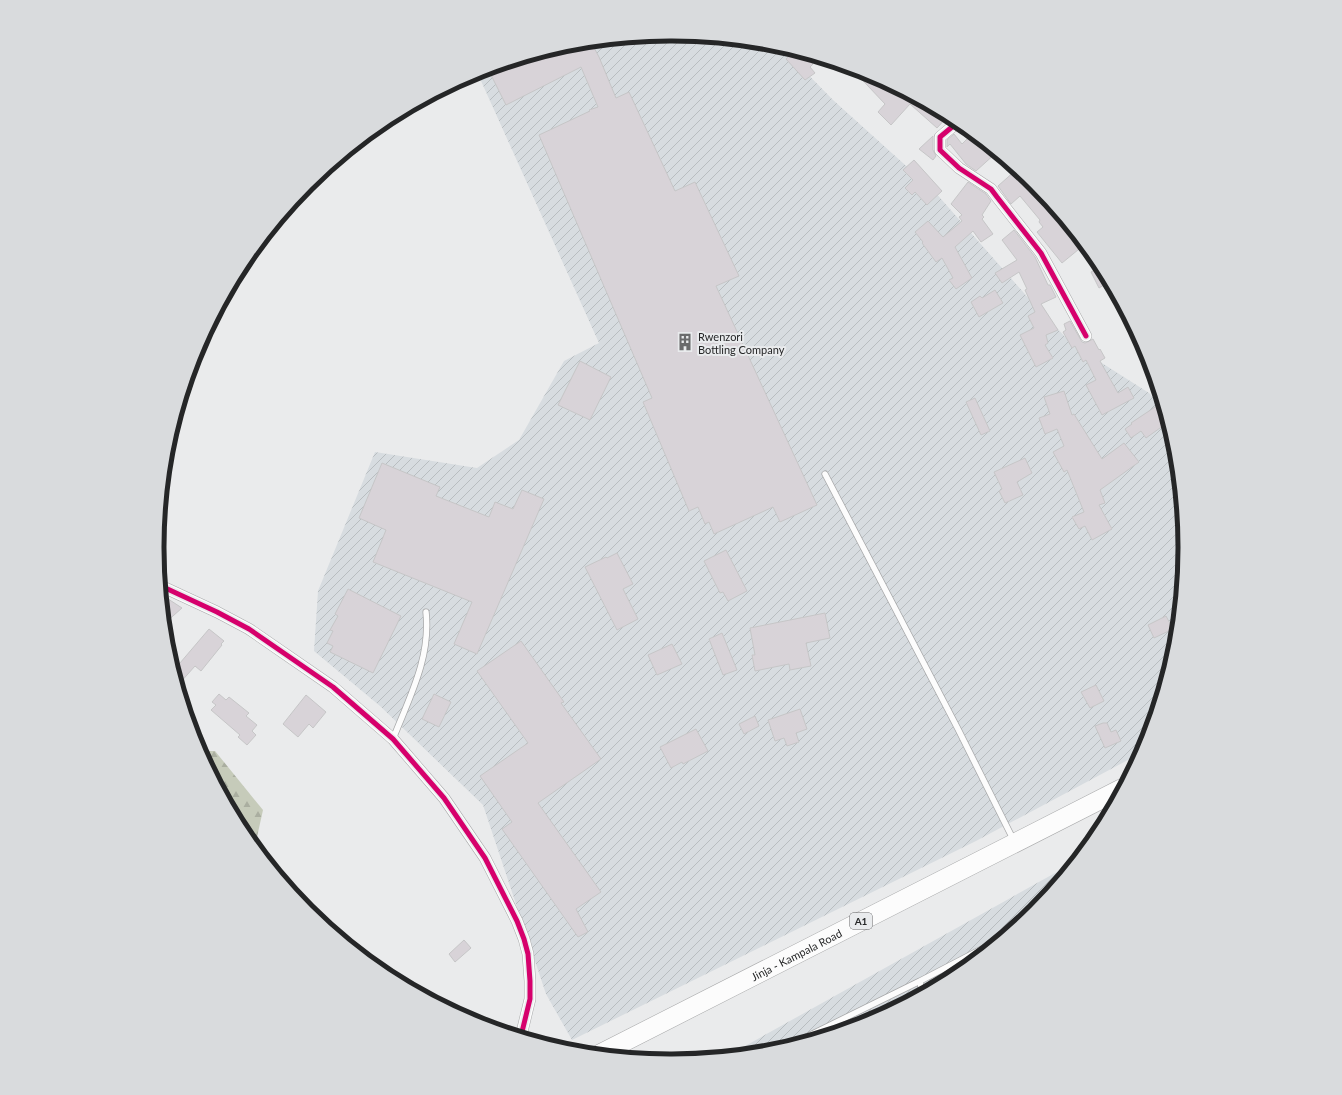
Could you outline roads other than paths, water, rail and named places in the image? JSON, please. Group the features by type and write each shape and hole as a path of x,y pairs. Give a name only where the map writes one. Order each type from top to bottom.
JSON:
{"highway":[{"name":"Jinja - Kampala Road","path":"607,1050 1114,793"}],"street":[{"path":"953,126 940,137 940,150 959,168 991,189 1007,209 1041,253 1086,336"},
{"path":"167,589 249,629 334,687 393,739 444,798 462,822 485,858 517,921 524,939 528,954 530,999 522,1031"}],"lane":[{"path":"825,474 958,729 1015,843"},
{"path":"393,739 423,660 427,628 426,612"},
{"path":"818,1032 973,954"},
{"path":"920,981 921,988"}],"place":[{"name":"Rwenzori Bottling Company","path":"685,342"}]}
